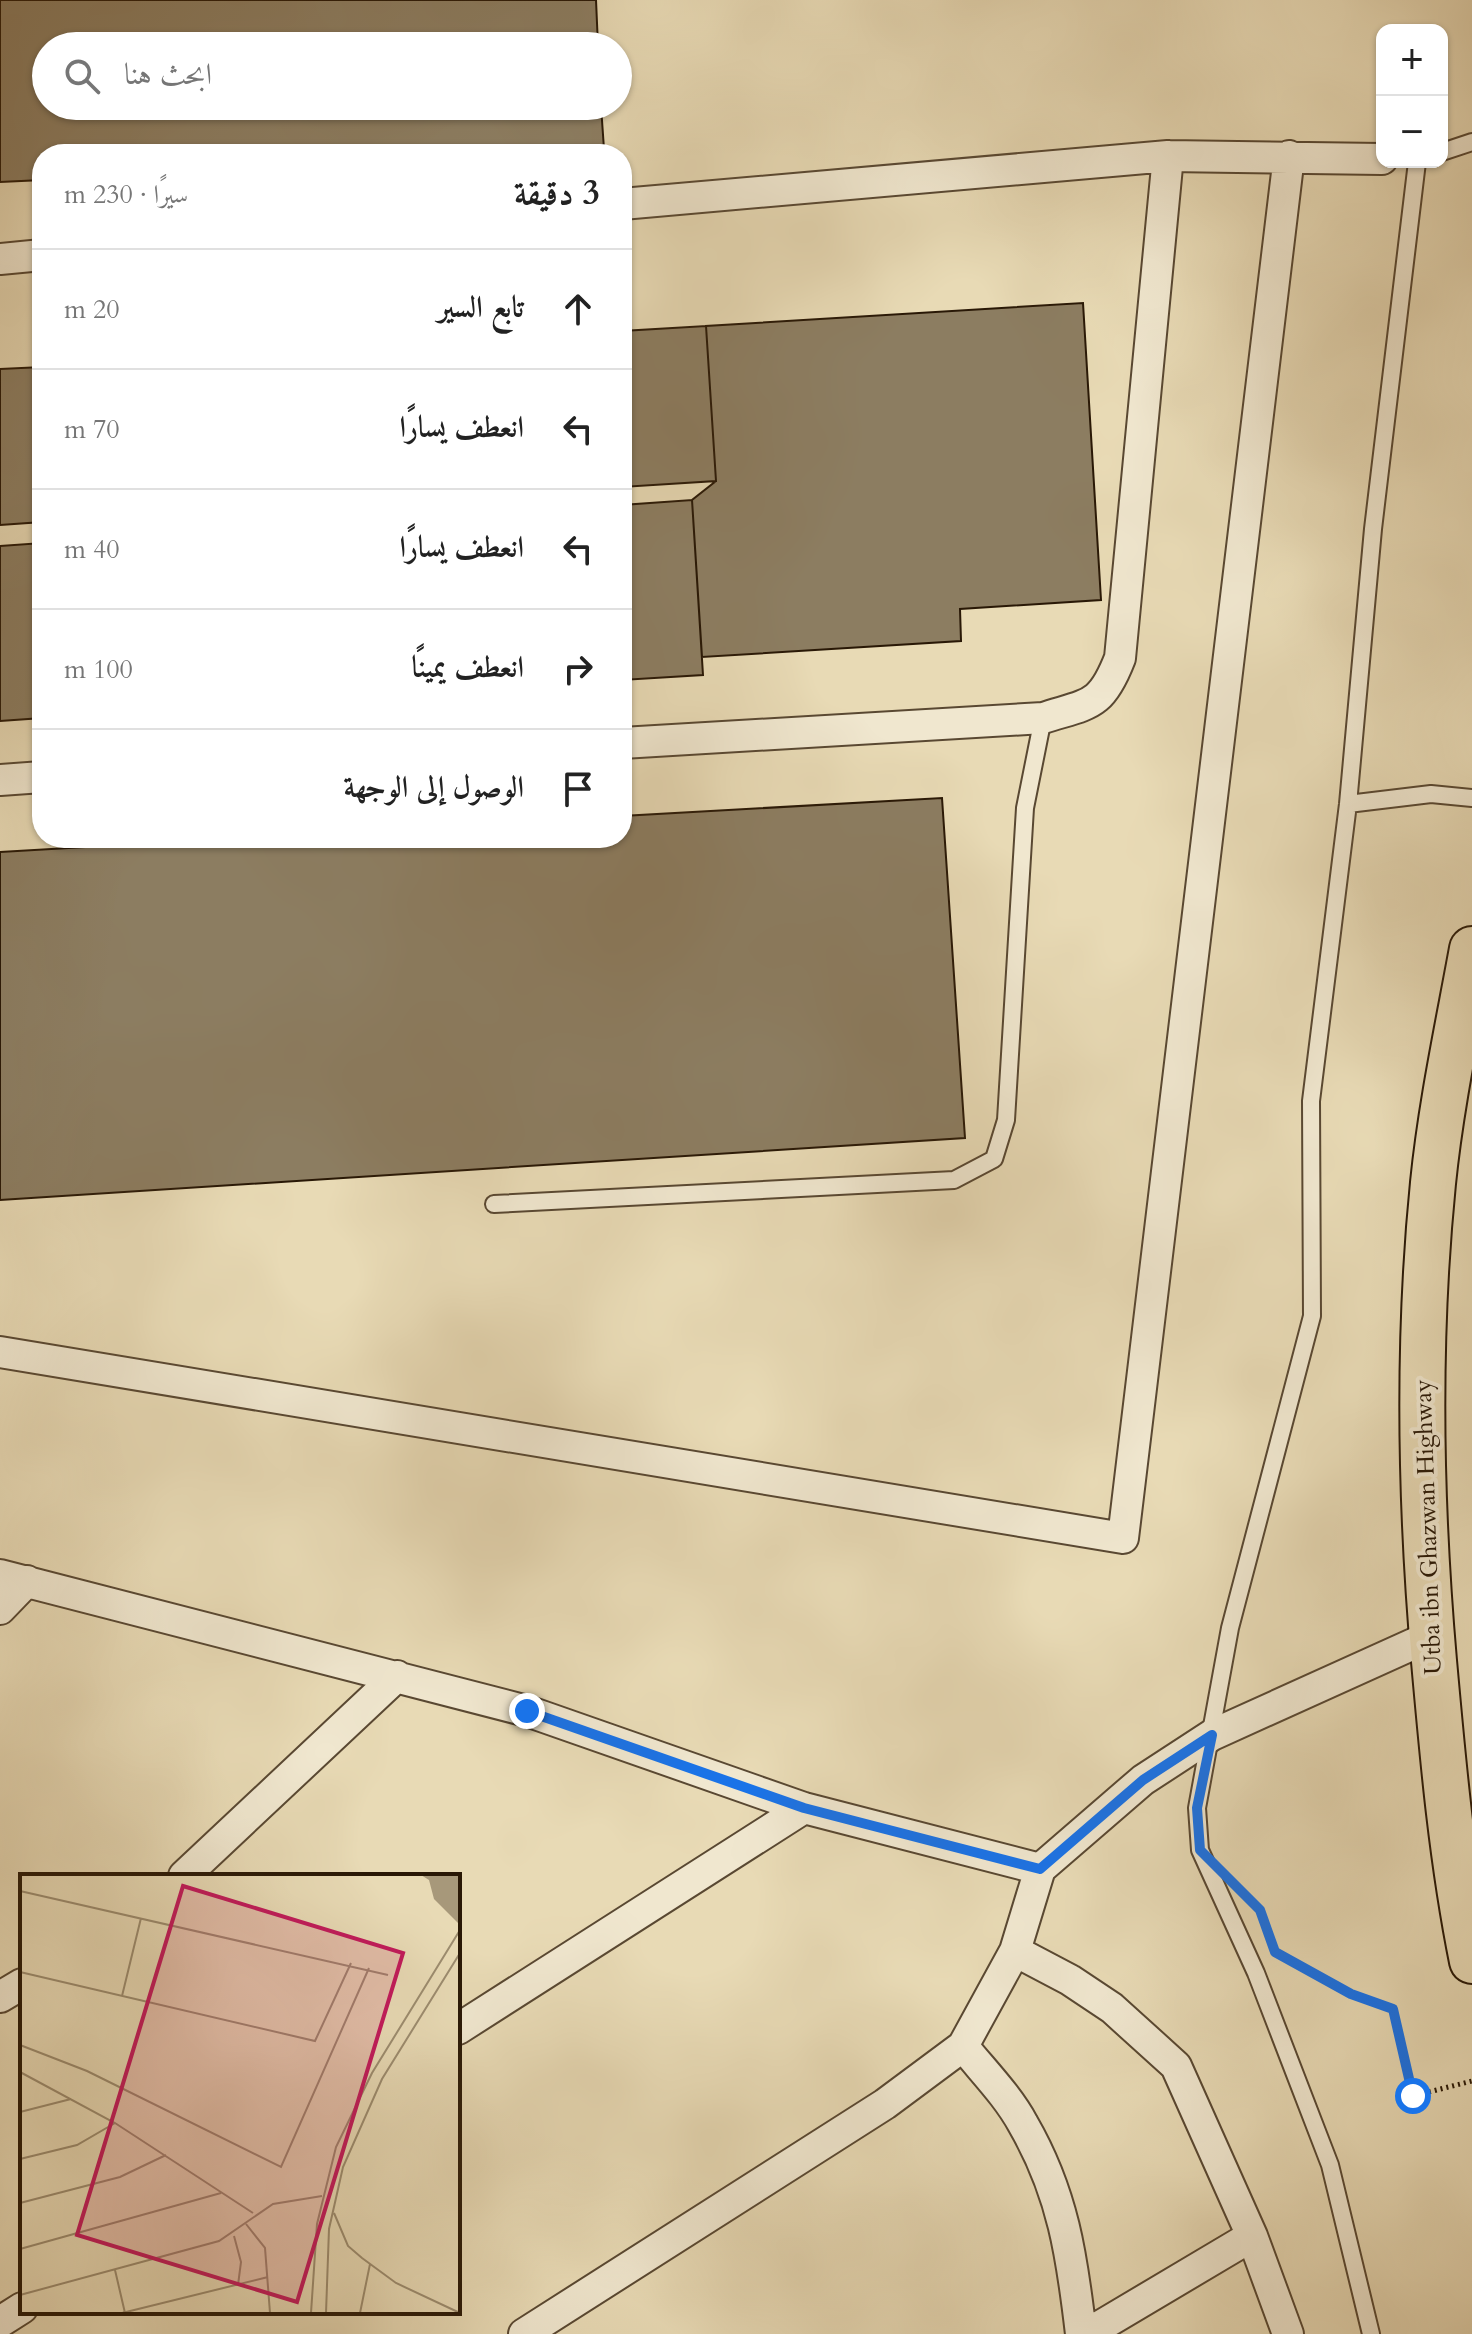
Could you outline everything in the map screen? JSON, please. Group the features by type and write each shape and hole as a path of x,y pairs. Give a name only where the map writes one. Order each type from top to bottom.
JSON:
{"highway":[{"name":"Utba ibn Ghazwan Highway","path":"1472,949 1433,1180 1423,1310 1424,1527 1431,1636 1448,1819 1472,1961"}],"street":[{"path":"632,742 1043,718 1096,702 1110,683 1120,658 1168,156"},
{"path":"632,203 1168,156 1376,159"},
{"path":"0,1352 1123,1538 1289,156"},
{"path":"0,259 32,256"},
{"path":"0,780 32,778"},
{"path":"0,1609 14,1578 527,1711 804,1808 1040,1869"},
{"path":"524,2334 885,2104 963,2046 1015,1951 1040,1869 1143,1780 1212,1735 1431,1636"},
{"path":"186,1874 397,1676"},
{"path":"460,2028 804,1808"},
{"path":"1015,1951 1070,1980 1112,2008 1176,2066 1252,2236 1288,2334"},
{"path":"0,1997 20,1985"},
{"path":"963,2046 1022,2121 1057,2192 1072,2255 1081,2334"},
{"path":"1087,2334 1252,2236"},
{"path":"0,2322 20,2309"}],"lane":[{"path":"1448,150 1472,142"},
{"path":"1371,2334 1330,2165 1256,1973 1200,1850 1197,1808 1230,1628 1312,1316 1311,1101 1348,804 1373,529 1416,168"},
{"path":"494,1204 954,1180 994,1159 1006,1120 1025,808 1043,718"},
{"path":"1348,804 1431,794 1472,798"}],"path":[{"path":"1275,1952 1351,1994 1393,2009 1413,2096 1472,2081"}],"building":[{"path":"0,0 596,0 597,32 32,32 32,120 602,120 604,144 32,144 32,180 0,182"},
{"path":"1083,303 1101,600 960,609 961,641 702,657 692,500 716,481 706,326"},
{"path":"706,326 716,481 632,486 632,330"},
{"path":"32,367 32,523 0,525 0,369"},
{"path":"692,500 703,675 632,679 632,504"},
{"path":"32,544 32,719 0,721 0,546"},
{"path":"942,798 965,1138 0,1200 0,852 69,848 632,848 632,815"}],"route":[{"path":"527,1711 804,1808 1040,1869 1143,1780 1212,1735 1197,1808 1200,1850 1260,1910 1275,1952 1351,1994 1393,2009 1413,2096"}]}
